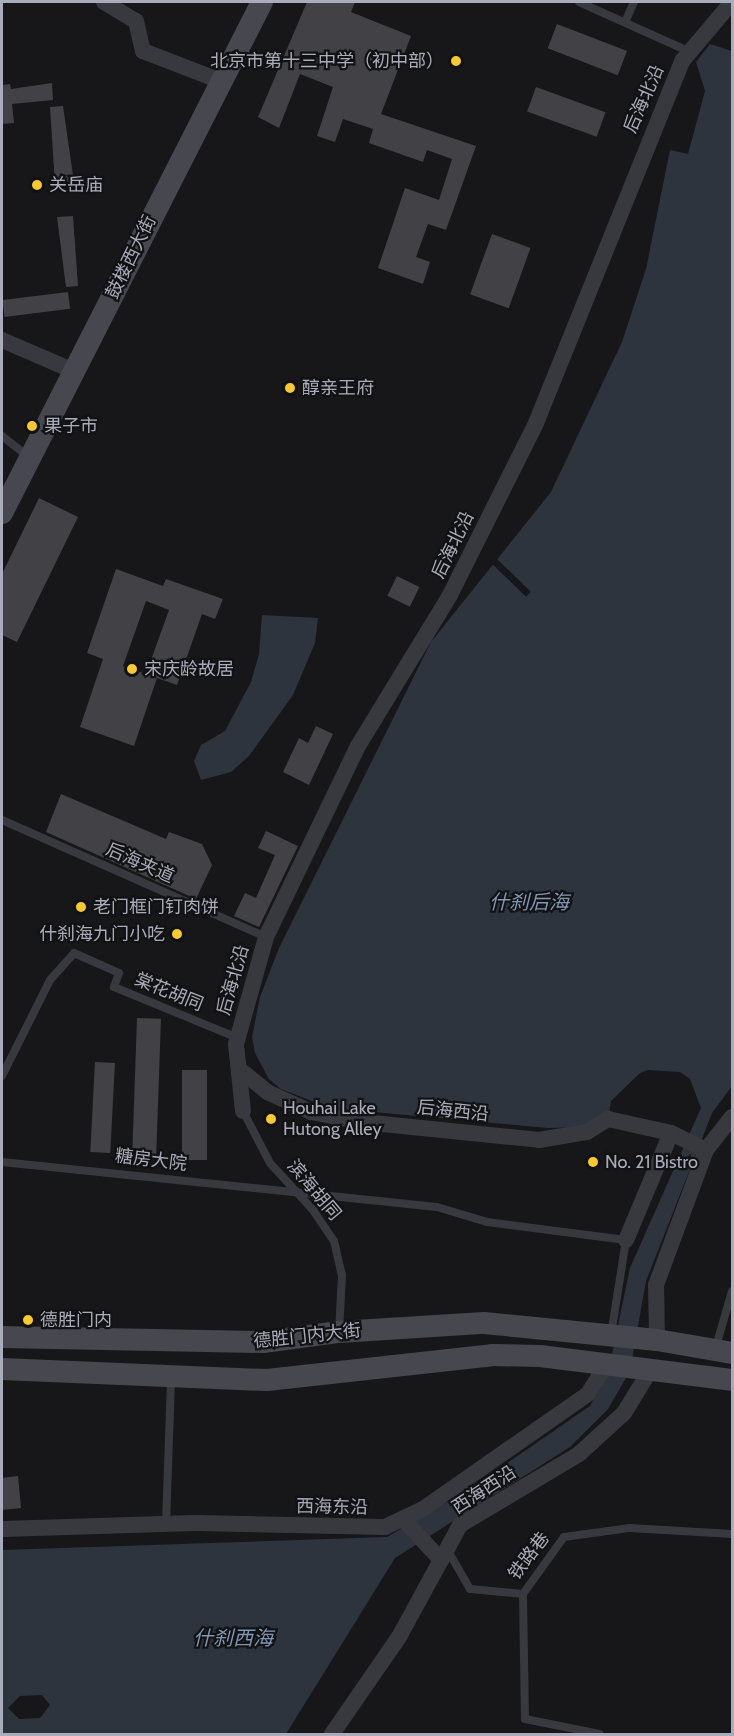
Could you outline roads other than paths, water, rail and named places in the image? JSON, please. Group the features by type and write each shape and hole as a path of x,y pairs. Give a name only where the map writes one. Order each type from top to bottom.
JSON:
{"main road":[{"name":"鼓楼西大街","path":"2,513 218,80 261,2"},
{"name":"德胜门内大街","path":"2,1337 196,1344 263,1342 339,1332 484,1323 610,1338"},
{"path":"394,1363 450,1345 549,1336 610,1338 732,1380"},
{"path":"655,1352 732,1367"},
{"path":"2,1369 171,1378 267,1380 394,1363 492,1355 540,1356 606,1365 655,1352 724,1352"}],"street":[{"path":"104,2 136,21 142,51 218,80"},
{"name":"后海北沿","path":"243,1111 238,1038 266,937 358,746 450,595 536,423 650,134 690,52 732,2"},
{"path":"2,340 74,371"},
{"name":"后海西沿","path":"239,1069 267,1092 311,1112 363,1122 538,1140 587,1132 609,1119 671,1133 706,1150"},
{"path":"655,1352 656,1285 706,1150 732,1117"},
{"path":"626,1240 671,1133"},
{"name":"西海西沿","path":"332,1734 399,1637 440,1553 460,1525 579,1454 624,1413 655,1352"},
{"name":"西海东沿","path":"2,1529 166,1524 385,1527 405,1522 588,1394 606,1365"},
{"path":"405,1522 440,1553"}],"lane":[{"path":"579,2 626,20 690,52"},
{"path":"626,20 634,2"},
{"path":"2,436 31,458"},
{"name":"后海夹道","path":"2,820 266,937"},
{"name":"棠花胡同","path":"2,1072 50,981 74,953 119,973 114,987 238,1038"},
{"name":"滨海胡同","path":"243,1111 270,1163 296,1191 334,1241 342,1275 339,1332"},
{"name":"糖房大院","path":"2,1162 437,1207 487,1222 626,1240"},
{"path":"610,1338 626,1240"},
{"path":"724,1352 732,1292"},
{"path":"166,1524 171,1378"},
{"name":"铁路巷","path":"440,1553 470,1589 523,1594 564,1537 630,1528 732,1534"},
{"path":"523,1594 525,1719 560,1730 600,1734"}],"water":[{"name":"什刹后海","path":"710,44 732,51 732,1086 712,1113 646,1281 630,1371 608,1409 570,1447 395,1558 286,1734 2,1734 2,1550 387,1537 465,1492 590,1406 607,1378 630,1268 701,1108 690,1079 680,1072 648,1070 640,1073 611,1101 609,1113 586,1127 548,1128 330,1108 281,1089 269,1079 255,1053 252,1037 260,997 279,948 431,642 551,492 622,342 646,269 670,150 688,154 705,91 696,62","holes":["42,1695 50,1705 40,1718 19,1719 8,1708 20,1696"]},
{"path":"262,615 318,618 315,643 293,695 249,756 231,772 201,780 194,761 201,745 225,731 251,682 259,654"}],"place":[{"name":"北京市第十三中学（初中部）","path":"456,61"},
{"name":"关岳庙","path":"37,185"},
{"name":"醇亲王府","path":"290,388"},
{"name":"果子市","path":"32,426"},
{"name":"宋庆龄故居","path":"132,669"},
{"name":"老门框门钉肉饼","path":"81,907"},
{"name":"什刹海九门小吃","path":"177,934"},
{"name":"Houhai Lake Hutong Alley","path":"271,1119"},
{"name":"No. 21 Bistro","path":"593,1162"},
{"name":"德胜门内","path":"28,1320"}],"water label":[{"name":"什刹西海","path":"233,1638"}]}
